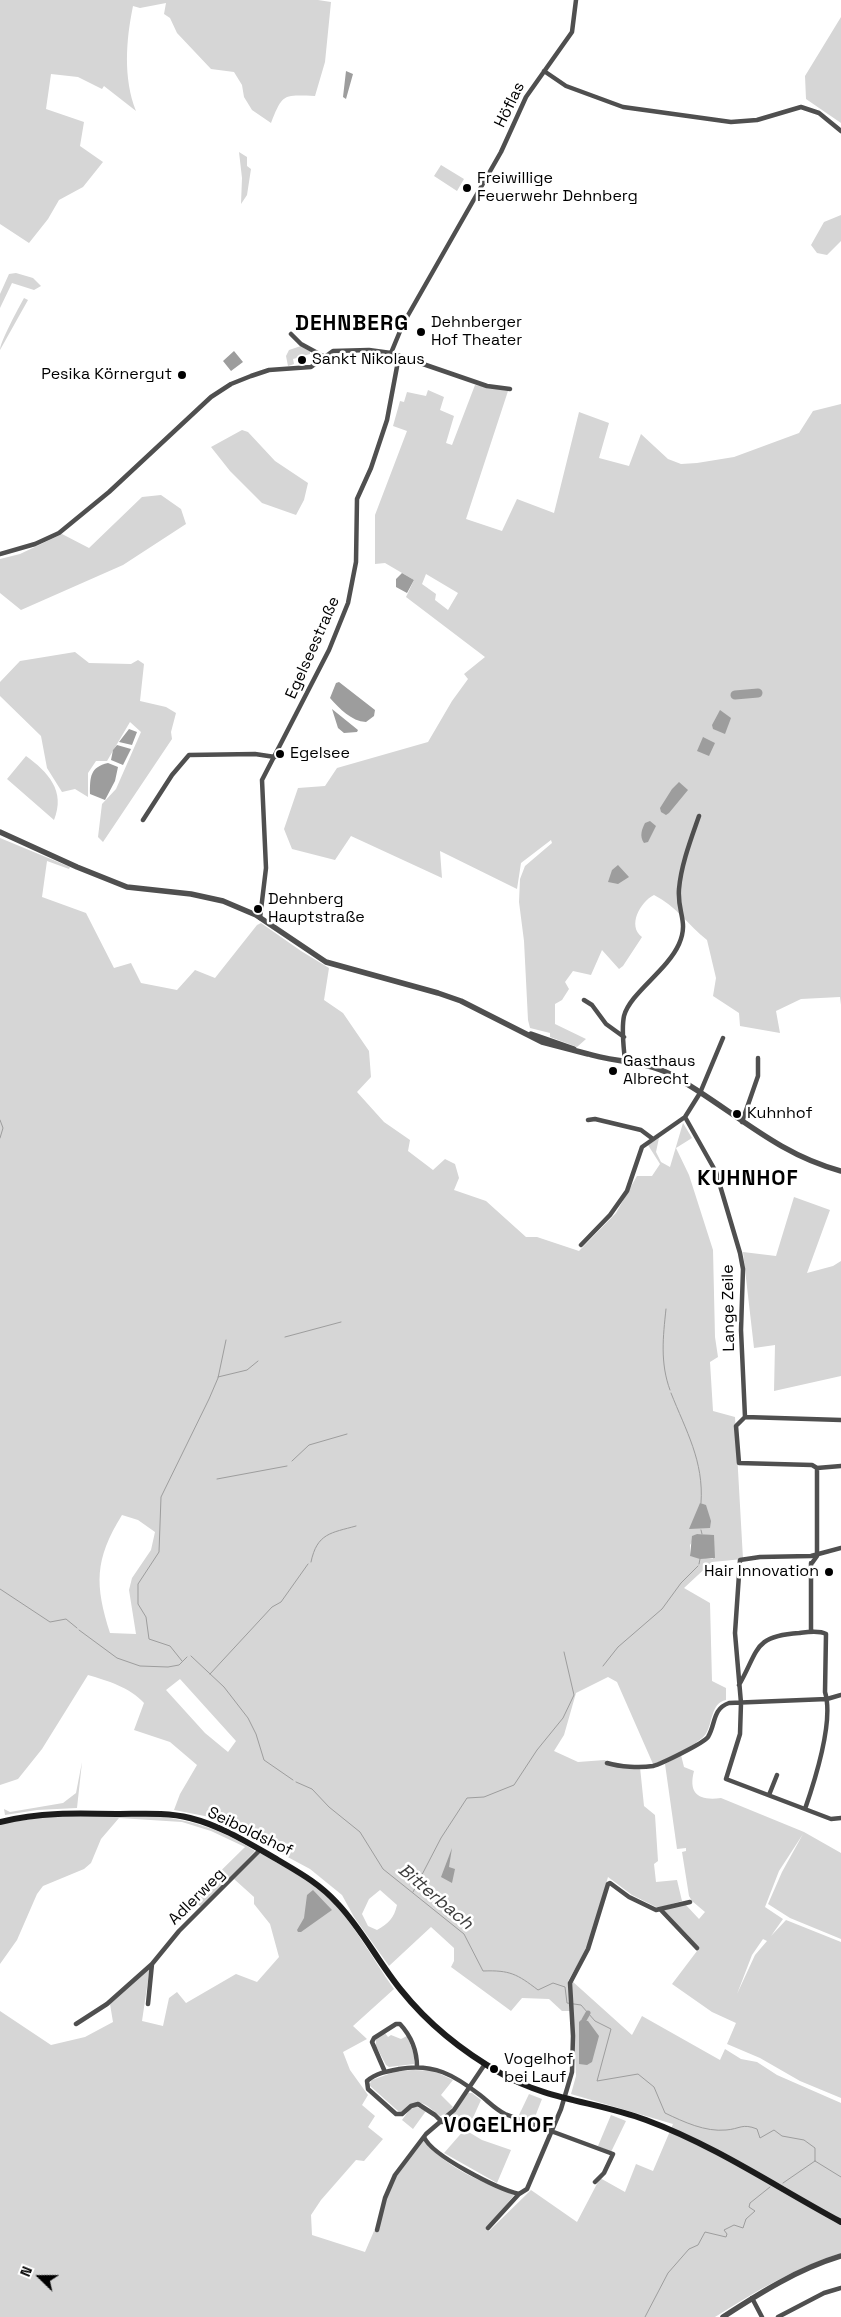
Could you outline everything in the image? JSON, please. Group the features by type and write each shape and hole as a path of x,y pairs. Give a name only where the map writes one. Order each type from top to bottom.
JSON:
{"main road":[{"name":"Seiboldshof","path":"0,1822 30,1816 67,1813 162,1814 189,1818 211,1825 260,1850 316,1883 350,1918 401,1990 435,2027 458,2047 485,2064 546,2095 564,2100"},
{"path":"564,2100 628,2114 666,2128 727,2156 841,2222"}],"street":[{"name":"Höflas","path":"391,353 403,324 501,152 526,97 572,32 576,0"},
{"path":"544,71 566,86 629,108 732,122 756,120 801,107 819,113 841,131"},
{"path":"292,334 301,344 323,356"},
{"path":"0,554 35,544 59,533 109,492 211,397 245,378 269,370 311,367 323,356 333,351 346,349 391,353 487,386 510,389"},
{"name":"Egelseestraße","path":"260,918 266,868 262,780 329,650 348,603 356,562 357,499 388,420 398,356"},
{"path":"143,820 172,775 189,755 255,754 275,756"},
{"path":"624,1062 624,1017 628,1006 670,960 684,929 678,906 679,886 699,816"},
{"path":"0,832 40,848 77,867 127,886 213,898 260,918 326,962 438,993 551,1045 668,1073 794,1154 841,1171"},
{"path":"584,1000 592,1005 606,1024 624,1037"},
{"path":"522,1032 552,1040 588,1054"},
{"path":"581,1246 610,1215 626,1191 642,1147 685,1117 700,1093 723,1038"},
{"path":"742,1122 758,1076 758,1058"},
{"name":"Lange Zeile","path":"685,1117 716,1172 740,1253 743,1269 741,1330 745,1417"},
{"path":"588,1120 595,1119 641,1130 653,1139"},
{"path":"841,1420 745,1417 736,1426 739,1464 812,1465 817,1468 841,1466"},
{"path":"812,1563 817,1556 817,1468"},
{"path":"841,1548 817,1556 760,1557 740,1560 735,1633 740,1703 740,1734 726,1779 831,1819 841,1818"},
{"path":"810,1556 812,1563 811,1632"},
{"path":"739,1686 756,1650 762,1642 772,1636 811,1632 826,1634 825,1692 827,1698 819,1766 805,1809"},
{"path":"607,1763 620,1766 654,1766 700,1744 708,1738 717,1711 722,1706 740,1703 827,1698 841,1695"},
{"path":"769,1795 777,1775"},
{"name":"Adlerweg","path":"76,2024 107,2004 152,1964 179,1931 260,1850"},
{"path":"488,2228 519,2194 527,2189 564,2100 574,2065 570,1982 588,1949 608,1884 612,1884 629,1897 656,1910 690,1902"},
{"path":"660,1909 696,1948"},
{"path":"148,2004 152,1964"},
{"path":"385,2072 372,2042 374,2038 396,2024 400,2024 412,2040 416,2052 417,2067"},
{"path":"377,2230 390,2183 401,2166 424,2137 454,2110 485,2064"},
{"path":"442,2122 418,2104 411,2106 402,2114 396,2114 368,2089 366,2083 369,2079 385,2072 417,2067 440,2070 469,2088 495,2109 551,2132 613,2154 604,2173 595,2182"},
{"path":"424,2137 436,2150 459,2166 519,2194"},
{"path":"723,2317 752,2298 814,2265 841,2256"},
{"path":"778,2317 824,2293 841,2288"},
{"path":"752,2298 762,2317"}],"shaded area":[{"path":"0,0 318,0 331,2 325,62 315,96 290,96 286,98 278,106 271,123 252,110 244,97 242,85 234,72 211,69 177,33 170,18 164,14 166,3 140,8 133,6 127,45 127,72 136,111 104,86 102,89 78,77 51,74 46,109 84,122 80,146 103,162 83,187 59,200 48,219 29,243 0,224"},
{"path":"841,17 841,123 806,99 805,76"},
{"path":"346,71 353,74 346,99 343,97"},
{"path":"239,152 247,157 247,166 251,169 247,195 241,204 242,178"},
{"path":"441,165 464,179 457,191 434,176"},
{"path":"841,215 841,241 827,255 817,253 811,245 824,222"},
{"path":"16,273 33,278 41,286 34,290 12,283 0,308 0,294 9,274"},
{"path":"24,298 28,300 0,350 6,332"},
{"path":"301,346 310,351 310,354 293,359 294,364 288,366 286,356 289,350"},
{"path":"234,351 243,362 231,371 223,361"},
{"path":"475,385 508,391 466,519 502,531 517,499 554,513 579,412 609,423 599,458 629,466 641,434 668,459 681,464 697,463 734,457 799,433 813,411 841,404 841,1005 840,997 801,999 776,1011 780,1033 740,1026 739,1013 713,996 716,978 707,940 675,910 654,895 644,903 637,914 636,927 642,937 623,966 619,969 602,950 591,975 573,971 565,982 569,989 562,1000 555,1004 555,1024 586,1039 577,1047 550,1037 550,1033 530,1028 528,1020 524,941 519,902 520,879 525,866 552,843 551,840 521,863 517,889 440,851 442,878 351,836 335,860 292,849 284,829 298,788 325,786 337,768 428,742 452,701 468,679 464,674 485,657 406,597 414,580 385,563 375,564 375,515 407,431 393,426 400,401 404,402 407,392 426,396 428,390 444,397 440,410 454,416 446,443 452,445","holes":["426,574 458,593 448,610 435,600 436,594 422,584"]},
{"path":"242,430 248,432 275,461 308,483 304,500 296,515 262,503 230,471 211,447"},
{"path":"161,495 181,509 186,524 123,565 21,610 0,593 0,559 20,554 62,534 89,548 142,497"},
{"path":"402,573 414,580 407,593 396,587 396,579"},
{"path":"75,652 89,663 131,664 138,660 144,664 140,701 166,707 176,713 171,732 172,739 103,842 98,837 102,804 116,789 141,732 130,722 107,761 96,761 88,773 88,797 75,789 62,792 47,768 41,736 0,696 0,682 20,661"},
{"path":"339,682 375,710 374,716 366,722 346,714 330,698 336,683"},
{"path":"332,709 358,730 357,732 344,733 338,728"},
{"path":"720,710 731,718 725,734 713,729 712,725"},
{"path":"129,729 137,732 132,745 119,742"},
{"path":"703,737 715,743 709,756 697,751"},
{"path":"117,745 131,749 123,765 111,760 113,750"},
{"path":"26,756 53,783 58,800 54,820 7,779"},
{"path":"108,763 118,767 115,781 105,800 90,794 90,783 94,770"},
{"path":"679,782 688,790 666,815 661,812 660,808 672,789"},
{"path":"650,821 656,826 648,842 644,843 641,835 642,830 645,823"},
{"path":"0,838 70,867 69,869 47,861 42,897 86,913 114,968 131,963 141,983 177,990 195,970 215,978 257,925 261,923 329,968 324,1000 343,1013 369,1051 371,1077 357,1092 384,1122 410,1140 408,1151 433,1170 445,1159 455,1164 459,1178 454,1190 486,1201 526,1237 537,1237 579,1251 616,1213 637,1176 652,1176 660,1164 648,1145 659,1138 656,1152 661,1162 670,1167 683,1123 692,1138 676,1148 689,1175 713,1250 715,1337 718,1357 710,1362 713,1411 735,1417 743,1559 712,1562 684,1588 710,1603 712,1681 726,1688 726,1700 717,1705 708,1731 701,1739 681,1752 653,1764 617,1682 608,1677 576,1693 564,1735 554,1751 578,1762 605,1760 612,1766 640,1767 644,1806 655,1815 658,1861 654,1864 656,1882 677,1880 682,1901 658,1908 632,1895 608,1877 587,1948 568,1981 570,2011 562,2011 549,1999 522,1998 511,2011 451,1967 454,1961 454,1948 431,1927 389,1966 354,1917 342,1895 310,1869 215,1818 174,1810 180,1794 197,1765 170,1742 134,1730 144,1703 132,1693 110,1682 88,1675 42,1749 18,1779 0,1785","holes":["122,1515 138,1520 155,1532 151,1550 132,1578 129,1590 136,1634 110,1633 105,1616 100,1586 100,1573 106,1546","697,1534 706,1535 713,1559 690,1556 690,1545","180,1679 236,1741 228,1752 205,1733 166,1690","380,1890 397,1905 390,1920 377,1930 368,1926 362,1914 369,1899"]},
{"path":"618,865 629,877 618,884 608,882 612,870"},
{"path":"794,1197 830,1210 807,1273 833,1266 841,1261 841,1376 774,1391 775,1345 754,1348 743,1252 776,1256"},
{"path":"700,1503 706,1505 711,1521 710,1528 689,1529"},
{"path":"697,1534 714,1535 715,1558 700,1559 690,1556 692,1536"},
{"path":"681,1755 684,1767 694,1771 694,1790 701,1797 721,1798 804,1832 841,1853 841,1939 790,1918 768,1904 782,1872 803,1834 779,1871 765,1907 783,1919 771,1936 786,1920 841,1942 841,2098 800,2081 760,2058 727,2044 736,2023 712,2012 672,1984 697,1951 663,1910 685,1904 699,1919 705,1912 689,1896 682,1852 686,1851 686,1848 677,1849 665,1764","holes":["763,1939 767,1941 755,1955 737,1994 752,1955"]},
{"path":"82,1762 77,1808 37,1810 5,1815 4,1809 10,1812 63,1803 76,1793"},
{"path":"146,1815 176,1819 203,1826 229,1836 255,1851 202,1907 191,1900 245,1847 211,1831 182,1822 119,1818 101,1839 91,1863 84,1869 43,1886 37,1894 17,1940 0,1964 0,1824 51,1816"},
{"path":"452,1848 449,1867 455,1869 452,1883 441,1877"},
{"path":"260,1853 307,1881 332,1902 351,1925 394,1989 353,2026 367,2039 343,2052 350,2070 368,2095 362,2105 375,2116 368,2127 383,2139 364,2161 356,2160 321,2200 311,2215 312,2235 365,2252 374,2231 378,2231 385,2200 395,2178 423,2140 433,2151 454,2167 476,2179 514,2195 486,2230 489,2231 531,2190 577,2222 600,2178 625,2192 636,2164 653,2171 673,2124 571,2094 576,2076 572,1981 632,2035 642,2016 720,2060 725,2049 741,2059 757,2062 777,2075 841,2103 841,2253 776,2281 715,2317 0,2317 0,2011 51,2045 85,2037 113,2022 110,2004 150,1967 142,2021 163,2026 169,1998 177,1992 186,2003 236,1974 257,1982 279,1957 270,1924 254,1904 254,1897 234,1879"},
{"path":"313,1890 332,1910 301,1932 298,1932 297,1930 304,1918 307,1895"},
{"path":"581,2020 588,2021 599,2036 592,2062 587,2065 579,2064 579,2022"},
{"path":"385,2033 388,2037 391,2035 401,2039 407,2036 414,2054 414,2064 389,2067 386,2065 376,2046 376,2038"},
{"path":"397,2071 434,2071 453,2080 441,2095 453,2107 446,2115 440,2116 421,2103 413,2104 401,2112 398,2111 369,2085 372,2080"},
{"path":"468,2093 472,2093 481,2100 467,2131 482,2140 511,2150 497,2183 444,2153 465,2129 449,2119"},
{"path":"529,2094 542,2099 533,2122 519,2115"},
{"path":"415,2106 426,2111 413,2129 402,2120 410,2109"},
{"path":"611,2115 626,2121 611,2152 598,2146"}],"waterway":[{"path":"735,695 758,693"},
{"path":"0,1120 3,1128 0,1138"},
{"path":"666,1309 663,1340 665,1370 670,1390"},
{"path":"285,1337 341,1322"},
{"path":"182,1661 170,1646 149,1639 146,1617 138,1604 138,1584 159,1552 161,1497 218,1378 226,1340"},
{"path":"218,1377 247,1370 258,1361"},
{"path":"671,1393 697,1460 700,1473 701,1503"},
{"path":"292,1461 309,1445 347,1434"},
{"path":"217,1479 287,1466"},
{"path":"311,1562 317,1545 321,1540 332,1533 356,1526"},
{"path":"701,1530 702,1534"},
{"path":"699,1564 700,1559"},
{"path":"210,1674 272,1607 281,1602 308,1564"},
{"path":"603,1666 618,1647 662,1609 681,1583 698,1566"},
{"name":"Bitterbach","path":"0,1589 50,1622 66,1619 77,1628"},
{"name":"Bitterbach","path":"79,1630 117,1658 140,1666 168,1667 179,1665 187,1657"},
{"path":"413,1892 441,1838 467,1798 484,1797 514,1785 537,1750 563,1718 574,1695 564,1652"},
{"name":"Bitterbach","path":"191,1656 224,1687 248,1718 256,1734 264,1760 293,1780"},
{"name":"Bitterbach","path":"296,1782 312,1789 329,1807 360,1832 383,1869 464,1934 483,1971 500,1971 513,1974 538,1990 553,1983 565,1987 567,2003 581,2005 595,2021 611,2029 597,2081 638,2074 654,2087 665,2113 702,2128 726,2130 744,2126 752,2127 757,2129 760,2138 774,2130 782,2136 804,2140 815,2148 815,2161"},
{"name":"Bitterbach","path":"584,2020 588,2013"},
{"name":"Bitterbach","path":"815,2161 841,2177"},
{"path":"783,2183 815,2161"},
{"path":"645,2317 668,2273 689,2249 698,2245 705,2232 726,2237 727,2234 724,2230 734,2225 743,2228 746,2219 755,2211 749,2207 750,2203 770,2187"}],"place":[{"name":"Freiwillige Feuerwehr Dehnberg","path":"467,188"},
{"name":"Dehnberger Hof Theater","path":"421,332"},
{"name":"Sankt Nikolaus","path":"302,360"},
{"name":"Pesika Körnergut","path":"182,375"},
{"name":"Egelsee","path":"280,754"},
{"name":"Dehnberg Hauptstraße","path":"258,909"},
{"name":"Gasthaus Albrecht","path":"613,1071"},
{"name":"Kuhnhof","path":"737,1114"},
{"name":"Hair Innovation","path":"829,1572"},
{"name":"Vogelhof bei Lauf","path":"494,2069"}],"district":[{"name":"DEHNBERG","path":"352,324"},
{"name":"KUHNHOF","path":"748,1179"},
{"name":"VOGELHOF","path":"499,2126"}]}
